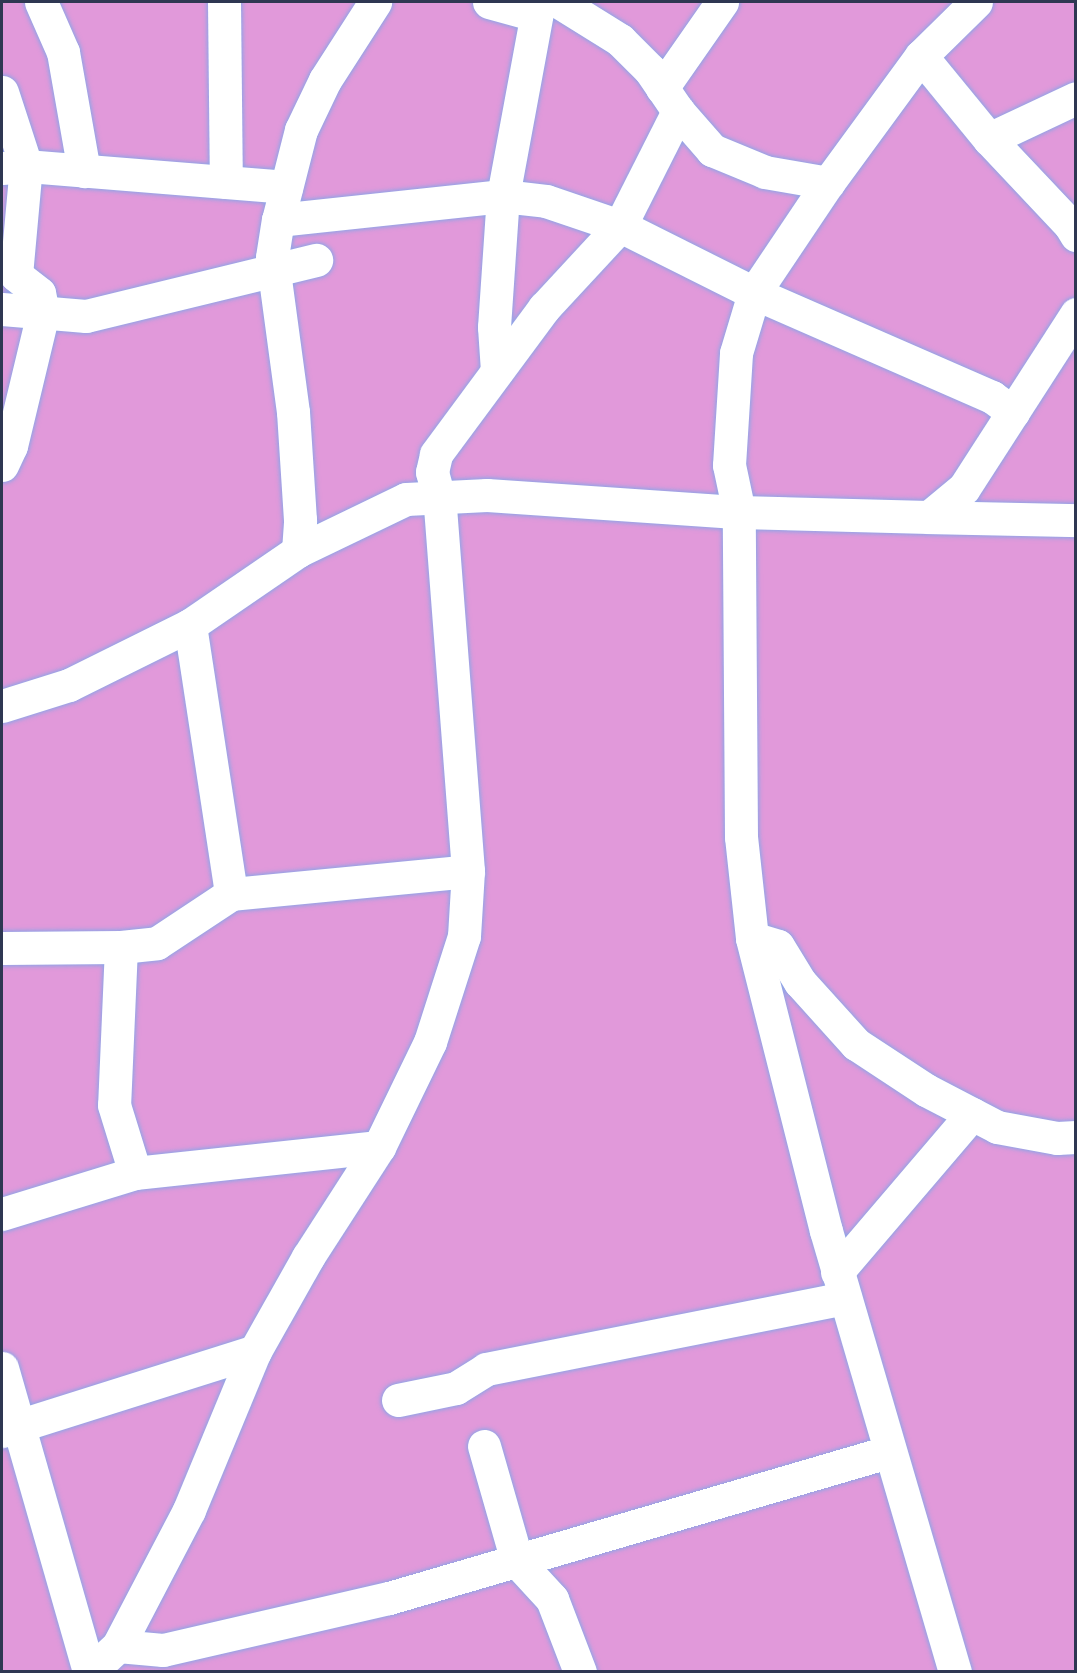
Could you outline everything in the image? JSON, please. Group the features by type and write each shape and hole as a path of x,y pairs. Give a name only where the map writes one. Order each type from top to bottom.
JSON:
{"street":[{"path":"41,2 63,52 84,171"},
{"path":"224,2 226,182"},
{"path":"298,551 299,511 293,412 273,258 278,220 301,130 320,90 375,2"},
{"path":"489,2 545,6 620,40 650,70 670,100 712,150 765,172 828,183"},
{"path":"2,1368 9,1428 90,1671 118,1646 189,1510 255,1351 308,1257 379,1147 430,1042 464,936 468,871 439,498 432,472 436,454 544,308 620,226 670,100 722,2"},
{"path":"955,1671 888,1452 841,1285 752,938 741,837 739,512 729,465 736,353 754,293 828,183 921,56 976,2"},
{"path":"497,371 494,327 503,196 545,6"},
{"path":"921,56 989,139 1070,225 1076,235"},
{"path":"2,92 14,167 16,275 39,293 42,313 11,447 3,458"},
{"path":"989,139 1076,98"},
{"path":"14,167 286,187"},
{"path":"278,220 503,196 546,201 620,226 754,293 992,398 1013,412"},
{"path":"2,309 86,316 316,260"},
{"path":"929,517 964,488 1076,314"},
{"path":"2,706 69,685 190,624 298,551 406,499 487,495 739,512 1076,520"},
{"path":"190,624 231,894"},
{"path":"2,948 121,948 157,943 231,894 468,871"},
{"path":"752,938 777,946 800,982 856,1044 926,1090 997,1127 1057,1138 1076,1137"},
{"path":"121,948 114,1105 135,1173"},
{"path":"398,1400 456,1388 486,1369 841,1285 972,1114"},
{"path":"2,1214 135,1173 379,1147"},
{"path":"9,1428 255,1351"},
{"path":"484,1446 517,1561 552,1599 580,1671"},
{"path":"118,1646 163,1650 389,1598 888,1452"}],"shaded area":[{"path":"2,2 1075,2 1075,1671 2,1671"}]}
